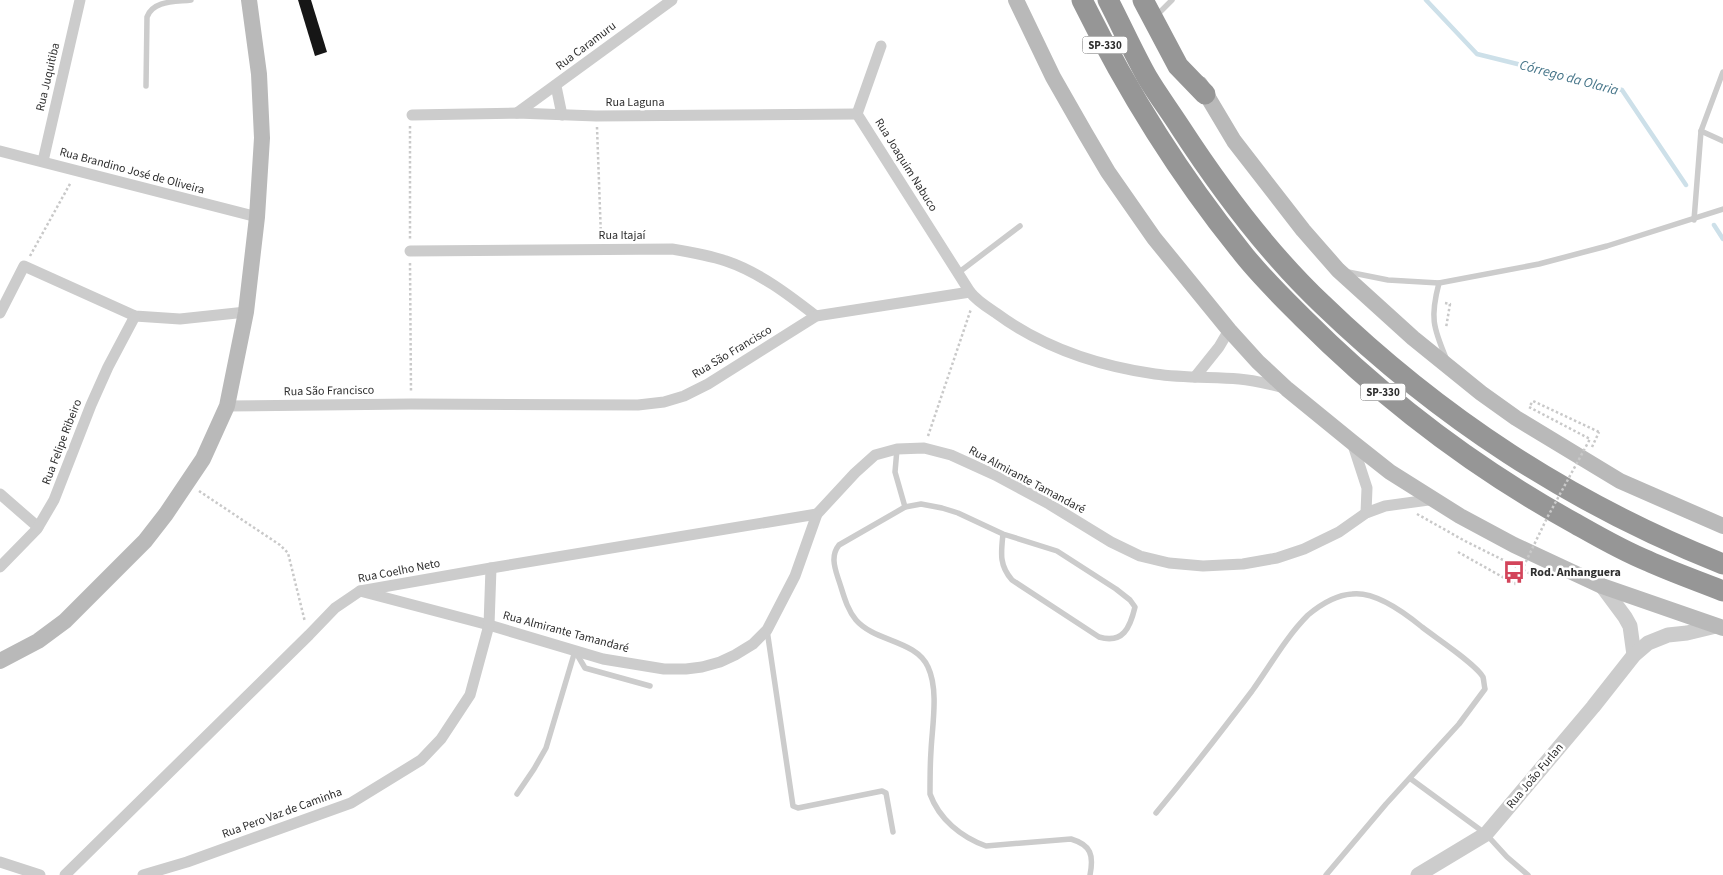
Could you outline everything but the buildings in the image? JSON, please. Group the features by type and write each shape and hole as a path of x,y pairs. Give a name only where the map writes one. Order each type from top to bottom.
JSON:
{"highway":[{"name":"SP-330","path":"1082,0 1129,90 1192,187 1241,252 1335,350 1394,402 1452,446 1546,508 1646,561 1723,591"},
{"name":"SP-330","path":"1108,0 1147,76 1205,165 1278,258 1321,304 1416,387 1467,427 1536,472 1642,529 1723,564"},
{"path":"1142,0 1178,66 1205,94"}],"main road":[{"path":"0,661 38,641 65,621 144,541 166,514 203,459 227,406 246,312 262,138 261,107 249,0"},
{"path":"1016,0 1053,77 1108,172 1154,238 1229,330 1258,362 1287,389 1390,472 1436,499 1460,516 1514,545 1602,586 1720,627"},
{"path":"1156,7 1234,141 1303,230 1338,270 1450,370 1516,418 1620,481 1723,526"}],"street":[{"name":"Rua Juquitiba","path":"43,161 80,0"},
{"name":"Rua Caramuru","path":"517,113 672,0"},
{"name":"Rua Joaquim Nabuco","path":"881,46 857,114 972,295"},
{"path":"556,86 562,114"},
{"name":"Rua Laguna","path":"412,115 517,113 596,116 857,114"},
{"name":"Rua Brandino José de Oliveira","path":"0,151 256,218"},
{"name":"Rua Itajaí","path":"410,251 672,249 703,254 727,261 754,274 789,295 816,316"},
{"path":"0,313 24,266 135,316 180,319 246,312"},
{"path":"972,295 1007,322 1035,338 1068,352 1101,362 1155,374 1242,379 1287,389"},
{"name":"Rua São Francisco","path":"227,406 411,404 638,405 664,402 684,396 708,384 816,316 972,295"},
{"name":"Rua Felipe Ribeiro","path":"0,567 38,527 54,500 104,375 135,316"},
{"path":"1195,377 1219,347 1229,330"},
{"path":"1352,442 1367,488 1366,513"},
{"name":"Rua Almirante Tamandaré","path":"360,591 489,625 603,659 655,668 694,668 720,662 735,656 753,644 767,630 794,576 817,514 855,473 875,455 896,449 924,448 952,455 995,475 1049,504 1111,542 1140,556 1169,563 1203,566 1243,564 1277,558 1304,549 1339,532 1366,513 1385,506 1436,499"},
{"path":"0,494 38,527"},
{"name":"Rua Coelho Neto","path":"66,875 334,608 360,591 817,514"},
{"name":"Rua Pero Vaz de Caminha","path":"143,875 187,862 351,803 421,760 440,739 470,695 489,625 491,568"},
{"path":"1602,586 1630,626 1634,655"},
{"name":"Rua João Furlan","path":"1418,875 1438,868 1486,834 1594,707 1634,655 1648,643 1659,638 1720,627"},
{"path":"0,862 40,875"}],"lane":[{"path":"146,86 147,17 149,12 157,5 191,0"},
{"path":"1156,7 1172,0"},
{"path":"1694,220 1701,131 1723,72"},
{"path":"1701,131 1723,141"},
{"path":"1338,270 1388,280 1439,283 1539,264 1694,220 1723,209"},
{"path":"958,273 1020,226"},
{"path":"1439,283 1434,301 1434,326 1450,370"},
{"path":"896,449 895,472 905,507"},
{"path":"1003,534 1002,562 1005,571 1012,580 1099,637 1109,640 1118,638 1124,633 1130,624 1135,607 1130,600 1076,562 1057,551 1003,534 958,513 942,508 921,504 905,507 839,545 835,550 834,559 844,597 857,620 876,633 914,651 923,658 929,668 934,707 930,794 934,806 958,831 986,846 1071,839 1080,842 1088,848 1092,857 1090,875"},
{"path":"1156,813 1252,690 1285,643 1308,616 1321,605 1352,594 1367,595 1386,603 1411,618 1472,665 1483,677 1485,689 1475,704 1326,875"},
{"path":"767,630 794,806 798,808 882,791 886,793 893,832"},
{"path":"575,651 585,668 650,686"},
{"path":"517,794 546,748 575,651"},
{"path":"1410,779 1486,834 1507,857 1528,875"}],"path":[{"path":"596,116 602,249"},
{"path":"24,266 78,170"},
{"path":"924,448 972,295"},
{"path":"1434,301 1450,304 1446,330"},
{"path":"1458,552 1515,584 1546,518 1590,439 1529,407 1533,401 1599,432 1591,450 1583,445"},
{"path":"187,483 280,545 288,553 309,635"},
{"path":"1398,504 1465,541 1535,576"}],"waterway":[{"name":"Córrego da Olaria","path":"1426,0 1477,54 1622,90 1686,185"},
{"name":"Córrego da Olaria","path":"1714,225 1723,239"}],"place":[{"name":"Rod. Anhanguera","path":"1514,572"}]}
